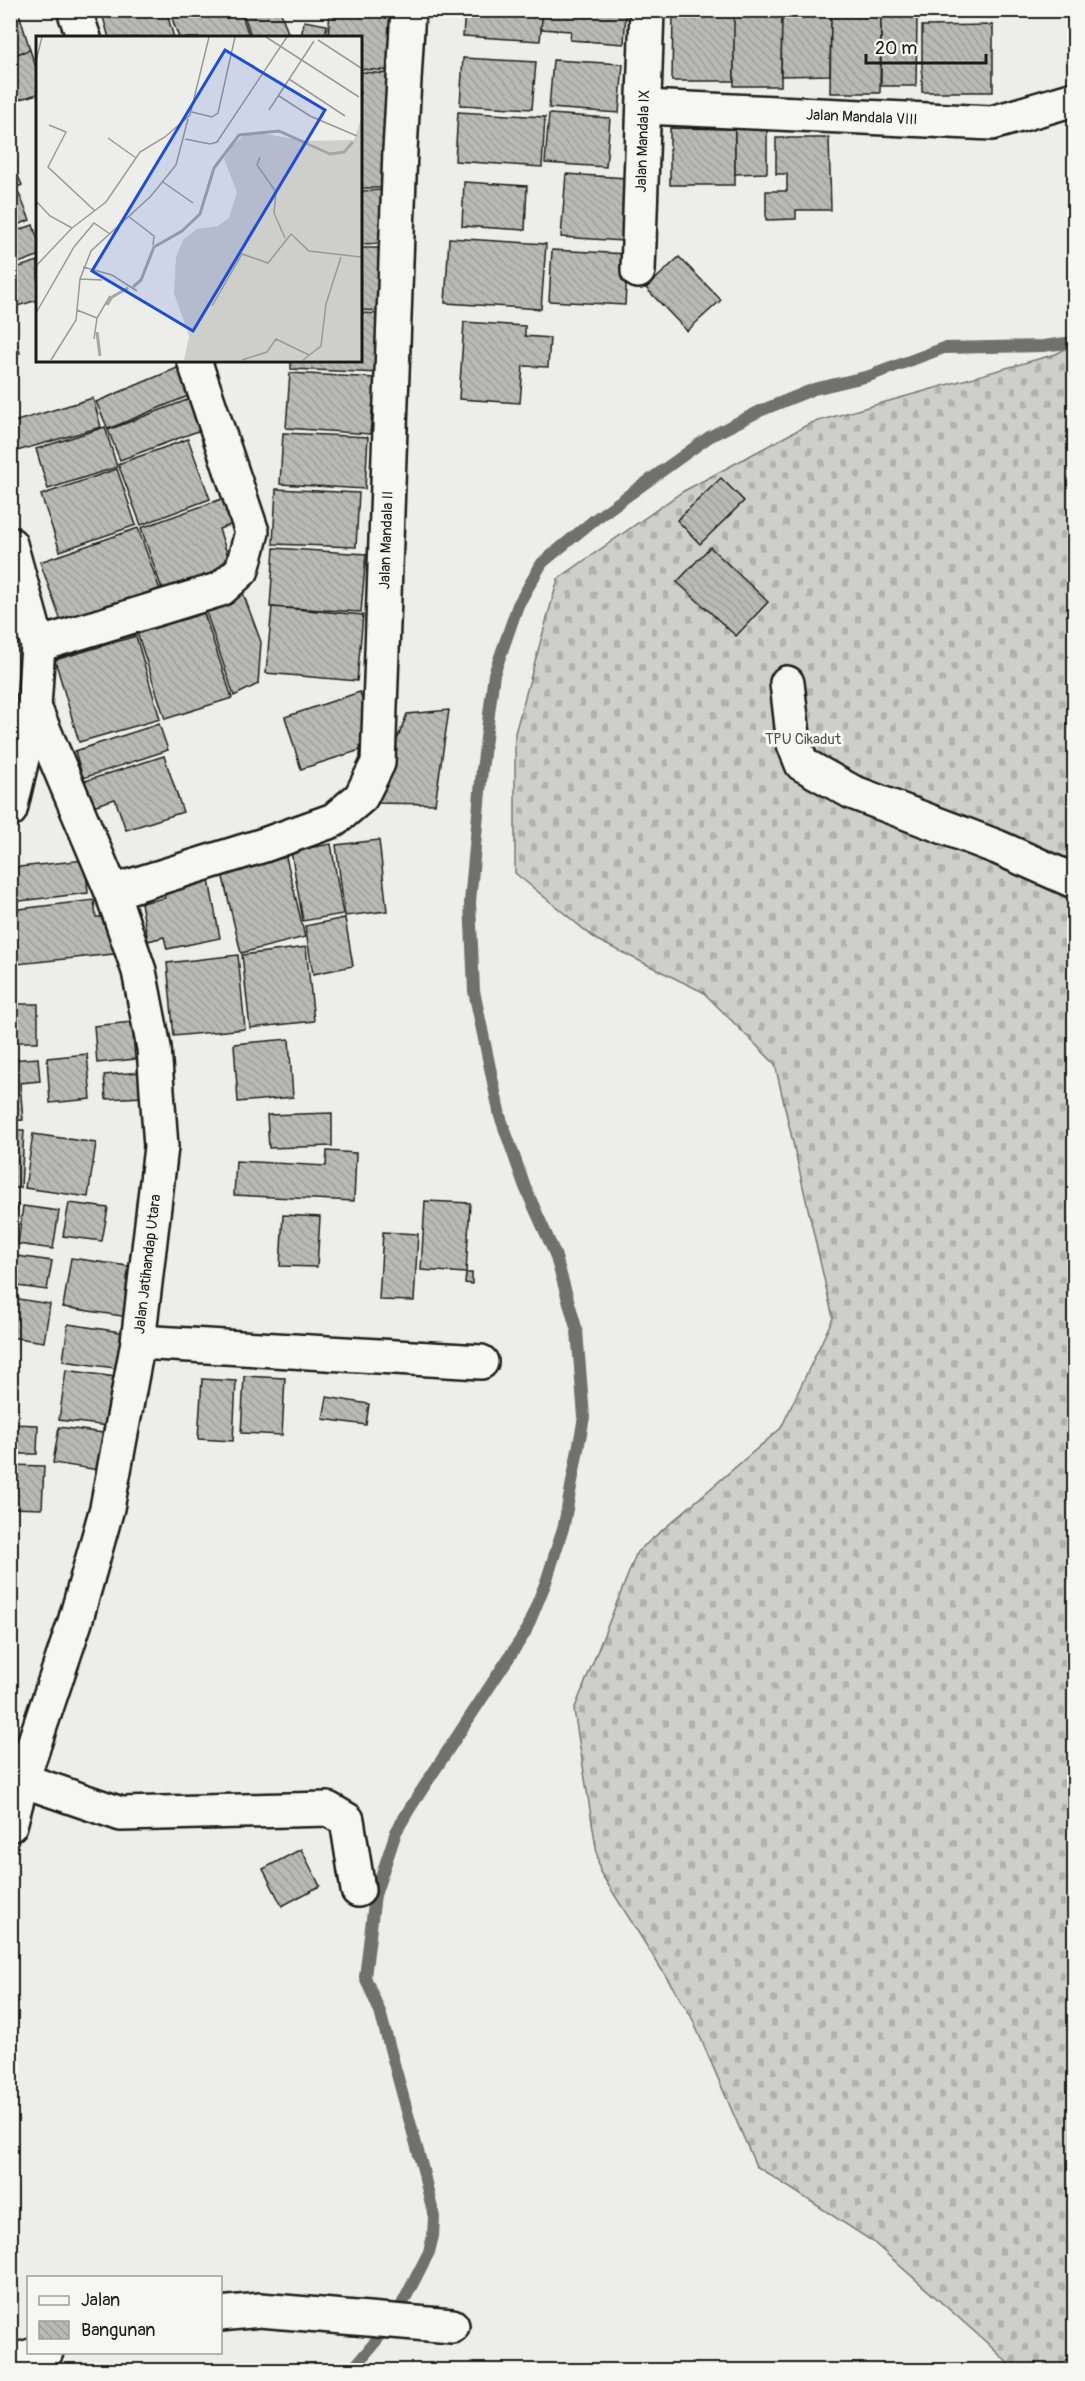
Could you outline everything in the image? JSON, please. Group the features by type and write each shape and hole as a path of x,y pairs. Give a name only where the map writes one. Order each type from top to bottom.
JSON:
{"street":[{"path":"74,10 83,36"},
{"name":"Jalan Mandala II","path":"112,892 264,845 334,820 362,797 378,763 400,150 408,10"},
{"name":"Jalan Mandala IX","path":"638,271 646,10"},
{"name":"Jalan Mandala VIII","path":"644,107 992,123 1074,99"},
{"path":"38,645 221,589 242,570 252,532 195,362"},
{"path":"10,544 38,645 34,708 10,810"},
{"path":"787,683 794,744 802,764 852,792 997,847 1074,881"},
{"name":"Jalan Jatihandap Utara","path":"10,1825 22,1780 75,1622 107,1508 138,1342 162,1147 152,1037 139,970 112,892 34,708"},
{"path":"138,1342 481,1362"},
{"path":"22,1780 121,1814 327,1809 347,1820 358,1890"},
{"path":"222,2314 260,2310 452,2326"},
{"path":"10,2362 39,2354"}],"green space":[{"name":"TPU Cikadut","path":"1074,344 1074,2370 1015,2370 872,2241 756,2166 691,2016 600,1872 574,1710 637,1552 781,1428 833,1318 775,1064 703,992 597,940 515,873 515,733 558,579 682,492 811,423 1056,354"}],"building":[{"path":"18,10 30,50 10,56 10,13"},
{"path":"126,10 166,10 173,36 108,36 103,17"},
{"path":"169,10 240,10 249,36 178,36"},
{"path":"242,10 280,10 288,33 280,36 251,36"},
{"path":"465,10 543,10 540,41 463,36"},
{"path":"543,10 626,10 624,44 570,40 571,31 541,29"},
{"path":"673,10 735,10 734,81 672,81"},
{"path":"330,11 398,15 394,71 362,69 362,36 328,36"},
{"path":"734,16 782,16 781,86 734,86"},
{"path":"782,16 831,16 830,75 781,76"},
{"path":"831,16 881,16 880,93 830,93"},
{"path":"881,16 917,16 916,86 881,86"},
{"path":"304,21 327,25 325,36 301,36"},
{"path":"993,25 993,92 922,92 922,26"},
{"path":"30,50 36,67 36,95 10,102 10,56"},
{"path":"463,58 536,62 532,109 460,105"},
{"path":"553,60 623,64 619,113 549,108"},
{"path":"362,72 393,74 388,188 362,188"},
{"path":"458,112 545,117 542,167 455,161"},
{"path":"549,114 610,118 606,167 545,163"},
{"path":"670,128 735,129 735,185 670,185"},
{"path":"735,129 767,129 767,173 735,174"},
{"path":"776,138 829,138 831,210 796,210 796,219 766,220 766,191 787,191 787,174 776,174"},
{"path":"10,157 22,185 10,190"},
{"path":"566,174 627,178 623,241 561,237"},
{"path":"464,182 527,186 525,230 462,226"},
{"path":"17,189 30,220 10,228 10,192"},
{"path":"386,190 387,243 362,244 362,191"},
{"path":"33,225 36,234 36,257 10,266 10,233"},
{"path":"449,238 546,244 541,309 445,303"},
{"path":"362,248 387,248 385,311 362,310"},
{"path":"552,250 628,254 625,305 549,301"},
{"path":"679,257 721,300 687,331 646,288"},
{"path":"36,262 36,301 10,308 10,270"},
{"path":"362,313 383,314 381,373 291,369 291,362 362,362"},
{"path":"10,319 20,353 10,355"},
{"path":"464,322 525,326 525,336 550,338 548,367 523,366 520,403 459,399"},
{"path":"182,366 193,394 108,429 96,402"},
{"path":"290,373 375,378 370,434 286,428"},
{"path":"195,397 206,428 120,460 108,430"},
{"path":"93,398 101,427 10,453 10,423"},
{"path":"105,427 117,467 48,489 36,449"},
{"path":"283,433 368,437 365,489 280,484"},
{"path":"188,439 210,499 141,525 118,464"},
{"path":"117,469 136,525 60,551 41,495"},
{"path":"721,478 744,501 700,544 677,520"},
{"path":"276,489 359,493 356,547 273,544"},
{"path":"230,496 239,522 219,529 232,568 163,592 141,528"},
{"path":"138,528 160,590 62,624 40,562"},
{"path":"710,547 768,602 736,636 677,582"},
{"path":"274,548 366,554 361,612 270,607"},
{"path":"243,593 261,642 258,684 234,696 205,609"},
{"path":"272,607 363,615 357,681 266,673"},
{"path":"203,610 232,698 165,719 137,632"},
{"path":"136,636 160,719 79,742 55,660"},
{"path":"360,692 376,745 301,769 285,717"},
{"path":"449,710 435,804 373,803 407,714"},
{"path":"159,724 168,750 83,778 75,751"},
{"path":"164,756 183,812 126,830 115,799 90,807 82,782"},
{"path":"379,840 387,911 345,916 336,845"},
{"path":"331,844 343,914 303,921 291,851"},
{"path":"286,857 305,937 241,953 222,873"},
{"path":"85,860 88,893 12,902 10,868"},
{"path":"208,875 220,938 167,949 164,937 148,941 141,903 165,898 162,884"},
{"path":"94,900 96,917 116,917 123,953 17,964 17,956 10,957 10,929 13,929 11,910"},
{"path":"345,918 353,966 313,974 305,926"},
{"path":"306,947 314,1021 250,1028 242,955"},
{"path":"238,955 245,1029 174,1036 167,963"},
{"path":"10,1004 38,1004 38,1042 10,1042"},
{"path":"132,1022 135,1059 97,1063 94,1026"},
{"path":"289,1039 293,1097 238,1102 234,1044"},
{"path":"87,1054 91,1099 50,1103 47,1058"},
{"path":"38,1058 40,1081 20,1083 23,1120 10,1121 10,1060"},
{"path":"141,1072 143,1097 106,1099 104,1075"},
{"path":"332,1113 332,1146 269,1148 267,1115"},
{"path":"10,1130 24,1130 21,1188 10,1188"},
{"path":"33,1134 96,1143 88,1197 25,1188"},
{"path":"327,1151 356,1153 354,1201 234,1195 236,1161 326,1166"},
{"path":"425,1201 470,1203 466,1273 421,1270"},
{"path":"69,1203 108,1208 102,1241 63,1236"},
{"path":"10,1204 18,1205 11,1245 10,1245"},
{"path":"23,1206 59,1211 53,1249 18,1244"},
{"path":"283,1215 320,1217 317,1267 280,1266"},
{"path":"383,1232 418,1234 414,1301 379,1300"},
{"path":"10,1255 52,1261 47,1290 10,1285"},
{"path":"71,1258 135,1267 128,1317 63,1307"},
{"path":"466,1273 472,1273 472,1284 465,1283"},
{"path":"12,1298 50,1304 44,1342 10,1337"},
{"path":"68,1324 127,1333 122,1369 63,1361"},
{"path":"66,1370 115,1377 108,1426 59,1420"},
{"path":"244,1376 285,1378 282,1435 241,1433"},
{"path":"202,1379 236,1381 233,1441 198,1439"},
{"path":"327,1397 369,1404 366,1425 323,1419"},
{"path":"10,1424 38,1425 37,1454 10,1454"},
{"path":"59,1427 103,1433 98,1470 53,1463"},
{"path":"10,1465 44,1466 42,1509 10,1508"},
{"path":"301,1849 320,1886 282,1906 263,1869"}],"waterway":[{"path":"352,2370 395,2318 429,2252 434,2217 380,2012 365,1977 375,1895 396,1832 525,1633 546,1582 564,1525 584,1417 577,1331 555,1254 525,1187 500,1116 474,991 470,902 482,770 494,674 518,605 542,563 594,520 709,437 760,411 814,389 869,376 944,348 1043,346 1074,342"}]}
